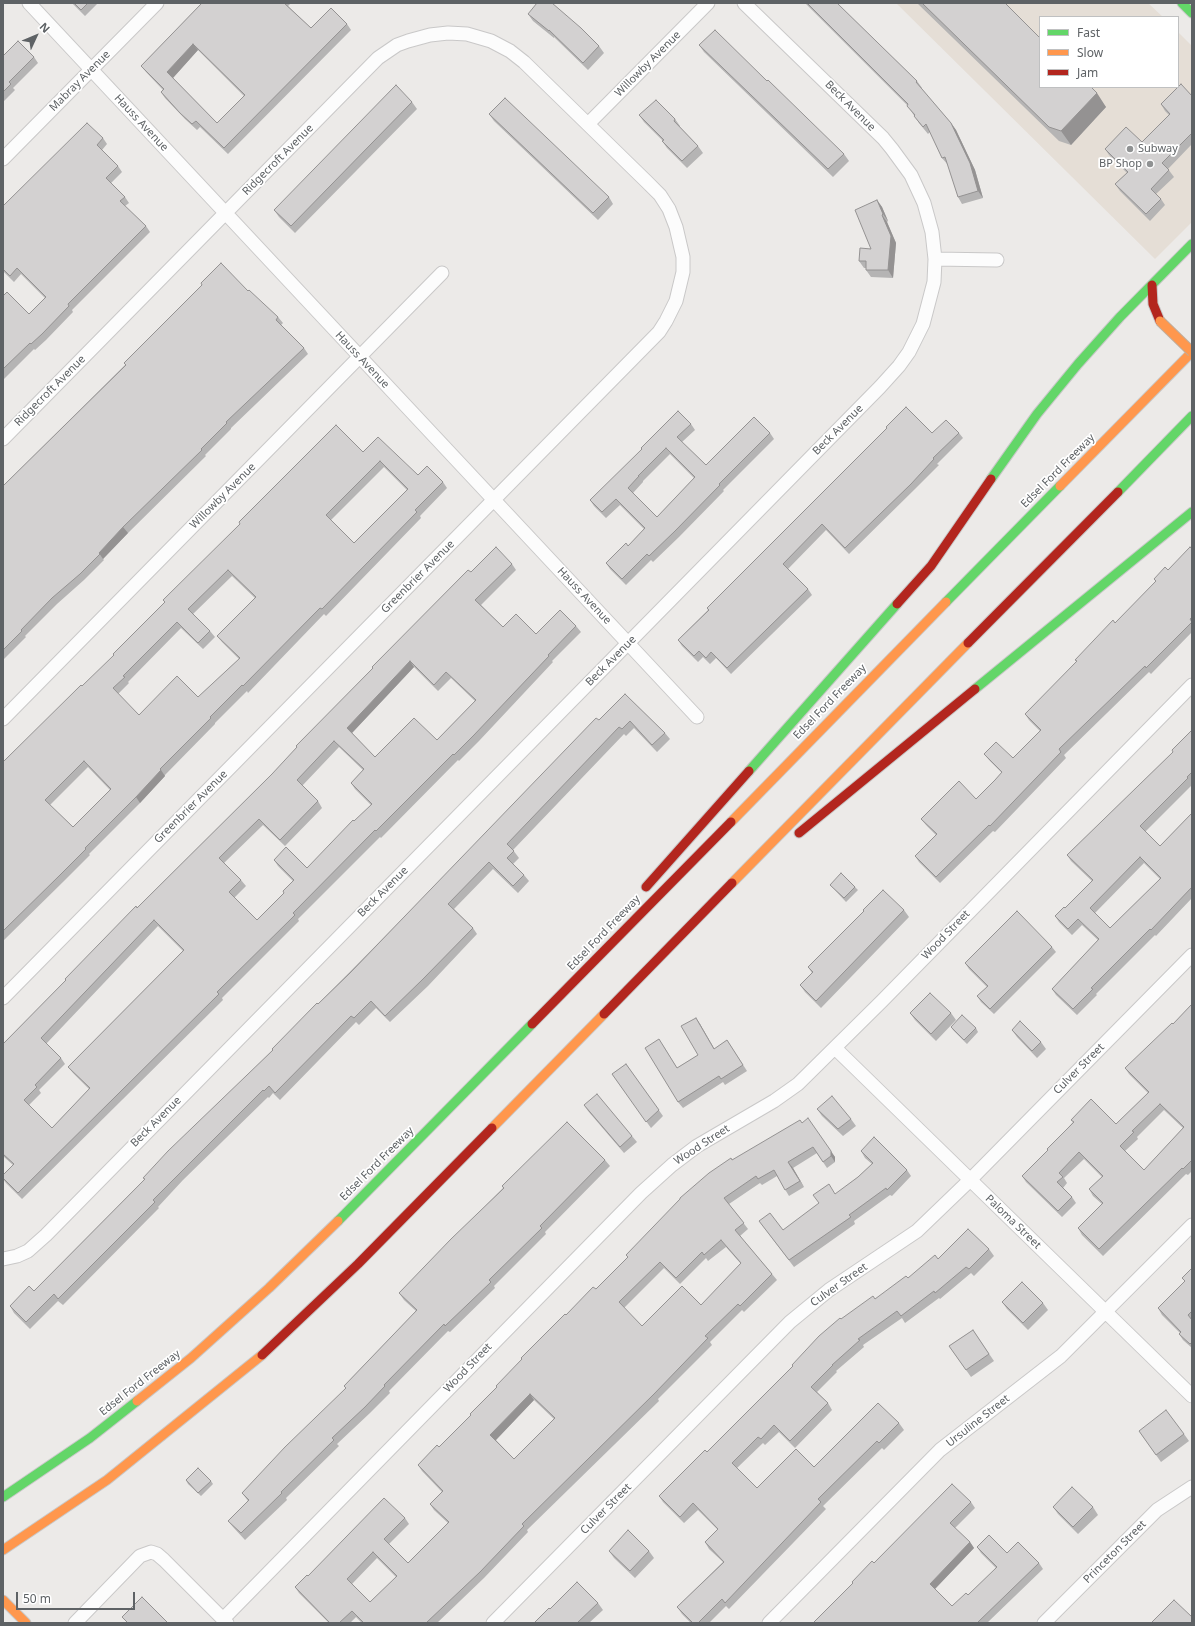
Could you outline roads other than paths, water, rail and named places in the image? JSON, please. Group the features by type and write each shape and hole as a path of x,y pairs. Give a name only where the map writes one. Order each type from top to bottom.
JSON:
{"main road":[{"path":"1182,3 1192,13"},
{"path":"641,894 931,566 1020,437 1054,391 1120,317 1192,244"},
{"path":"1152,285 1153,304 1160,321 1192,352"},
{"name":"Edsel Ford Freeway","path":"3,1498 90,1438 191,1358 269,1288 361,1198 1192,352"},
{"path":"3,1550 107,1480 257,1360 358,1264 1192,416"},
{"path":"792,840 1192,512"},
{"path":"673,944 768,860"},
{"path":"551,1005 611,931"},
{"path":"4,1601 26,1623"}],"street":[{"name":"Hauss Avenue","path":"29,3 697,717"},
{"name":"Mabray Avenue","path":"3,159 157,3"},
{"name":"Willowby Avenue","path":"588,124 708,3"},
{"name":"Beck Avenue","path":"3,1259 17,1256 28,1251 46,1235 880,387 899,366 916,339 923,324 934,282 936,259 932,232 924,203 911,176 892,149 744,3"},
{"name":"Ridgecroft Avenue","path":"3,439 378,58 397,45 430,35 448,33 467,34 491,41 510,51 524,62 588,124"},
{"name":"Greenbrier Avenue","path":"3,998 655,336 672,310 683,272 683,257 676,227 669,209 652,187 588,124"},
{"path":"936,259 998,260"},
{"name":"Willowby Avenue","path":"3,719 442,273"},
{"name":"Wood Street","path":"225,1621 641,1193 672,1165 697,1146 774,1101 798,1084 1192,685"},
{"name":"Culver Street","path":"493,1623 790,1322 828,1290 917,1231 970,1180 1192,955"},
{"name":"Paloma Street","path":"835,1048 1192,1396"},
{"name":"Ursuline Street","path":"769,1623 940,1450 1061,1356 1192,1225"},
{"name":"Princeton Street","path":"1044,1623 1157,1510 1192,1487"},
{"path":"75,1623 140,1556 151,1552 157,1554 164,1560 225,1621"}],"place":[{"name":"Subway","path":"1130,149"},
{"name":"BP Shop","path":"1150,164"}]}
